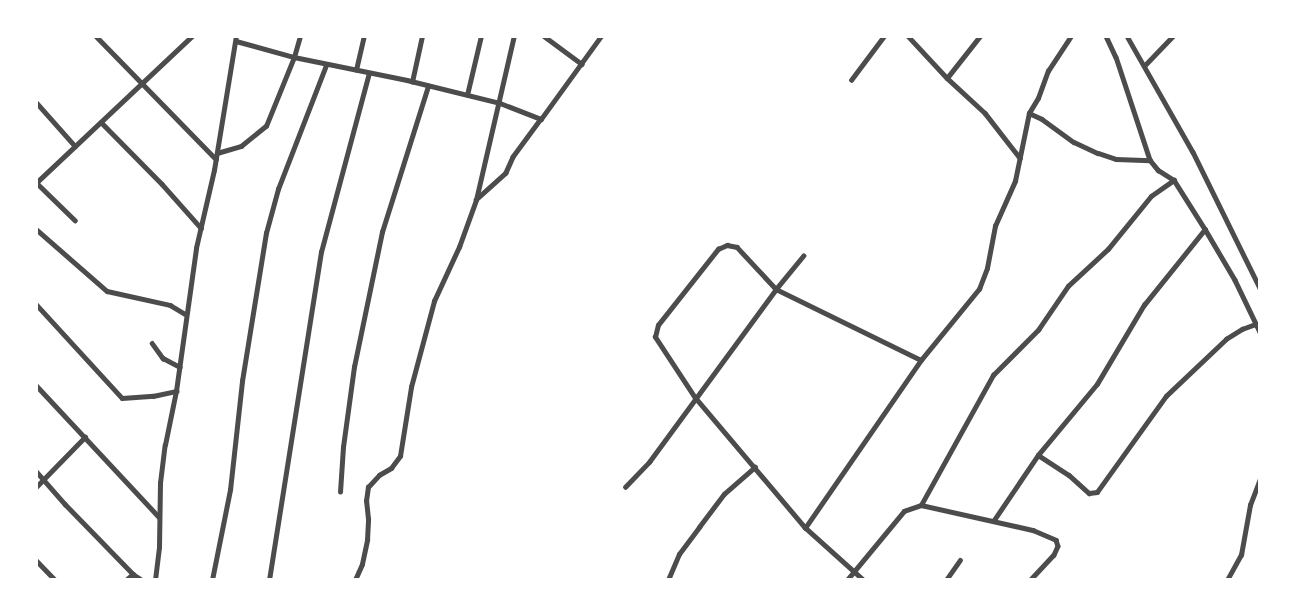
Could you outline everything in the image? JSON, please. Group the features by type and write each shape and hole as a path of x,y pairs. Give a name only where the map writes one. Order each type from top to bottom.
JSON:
{"street":[{"path":"96,36 217,156"},
{"path":"75,221 36,183 192,36"},
{"path":"217,156 241,146 266,126 294,57 300,36"},
{"path":"356,70 364,36"},
{"path":"412,82 422,36"},
{"path":"467,95 481,36"},
{"path":"355,580 362,564 367,540 368,519 366,501 368,487 391,468 400,456 411,387 434,301 459,247 476,200 514,36"},
{"path":"544,36 582,64"},
{"path":"476,200 506,173 513,157 601,36"},
{"path":"851,80 884,36"},
{"path":"908,36 947,78 985,113 1020,159"},
{"path":"947,78 980,36"},
{"path":"805,528 921,360 979,289 987,268 996,226 1015,181 1029,113 1038,98 1048,71 1071,36"},
{"path":"1106,36 1119,65 1150,160 1158,170 1174,180 1206,229 1235,280 1260,332"},
{"path":"1127,36 1192,152 1260,288"},
{"path":"1144,66 1174,36"},
{"path":"155,580 161,474 180,367 185,314 217,156 236,39 326,65 412,82 500,103 541,119"},
{"path":"212,580 230,490 242,381 266,233 278,189 326,65"},
{"path":"269,580 321,252 369,73"},
{"path":"340,492 343,447 354,367 382,232 428,86"},
{"path":"36,102 76,146"},
{"path":"1029,113 1042,119 1074,142 1098,153 1116,159 1150,160"},
{"path":"101,122 162,184 201,228"},
{"path":"921,505 993,375 1038,330 1068,286 1108,249 1152,196 1174,180"},
{"path":"36,229 107,290 170,305 185,314"},
{"path":"994,520 1038,454 1097,384 1144,305 1206,229"},
{"path":"863,580 805,528 695,398 655,337 658,325 718,249 728,245 737,248 776,289 921,360"},
{"path":"625,487 649,462 776,289 803,256"},
{"path":"36,304 122,398 153,396 176,391"},
{"path":"1038,454 1089,493 1097,492 1166,396 1226,339 1242,329 1256,324"},
{"path":"152,343 163,358 180,367"},
{"path":"36,385 159,517"},
{"path":"36,487 85,437"},
{"path":"668,580 679,554 724,494 755,467"},
{"path":"36,471 133,574 142,580"},
{"path":"1227,580 1241,555 1250,505 1260,479"},
{"path":"848,580 904,511 921,505 1033,530 1056,540 1058,546 1054,555 1032,580"},
{"path":"36,560 55,580"},
{"path":"946,580 960,560"},
{"path":"126,580 133,574"}]}
